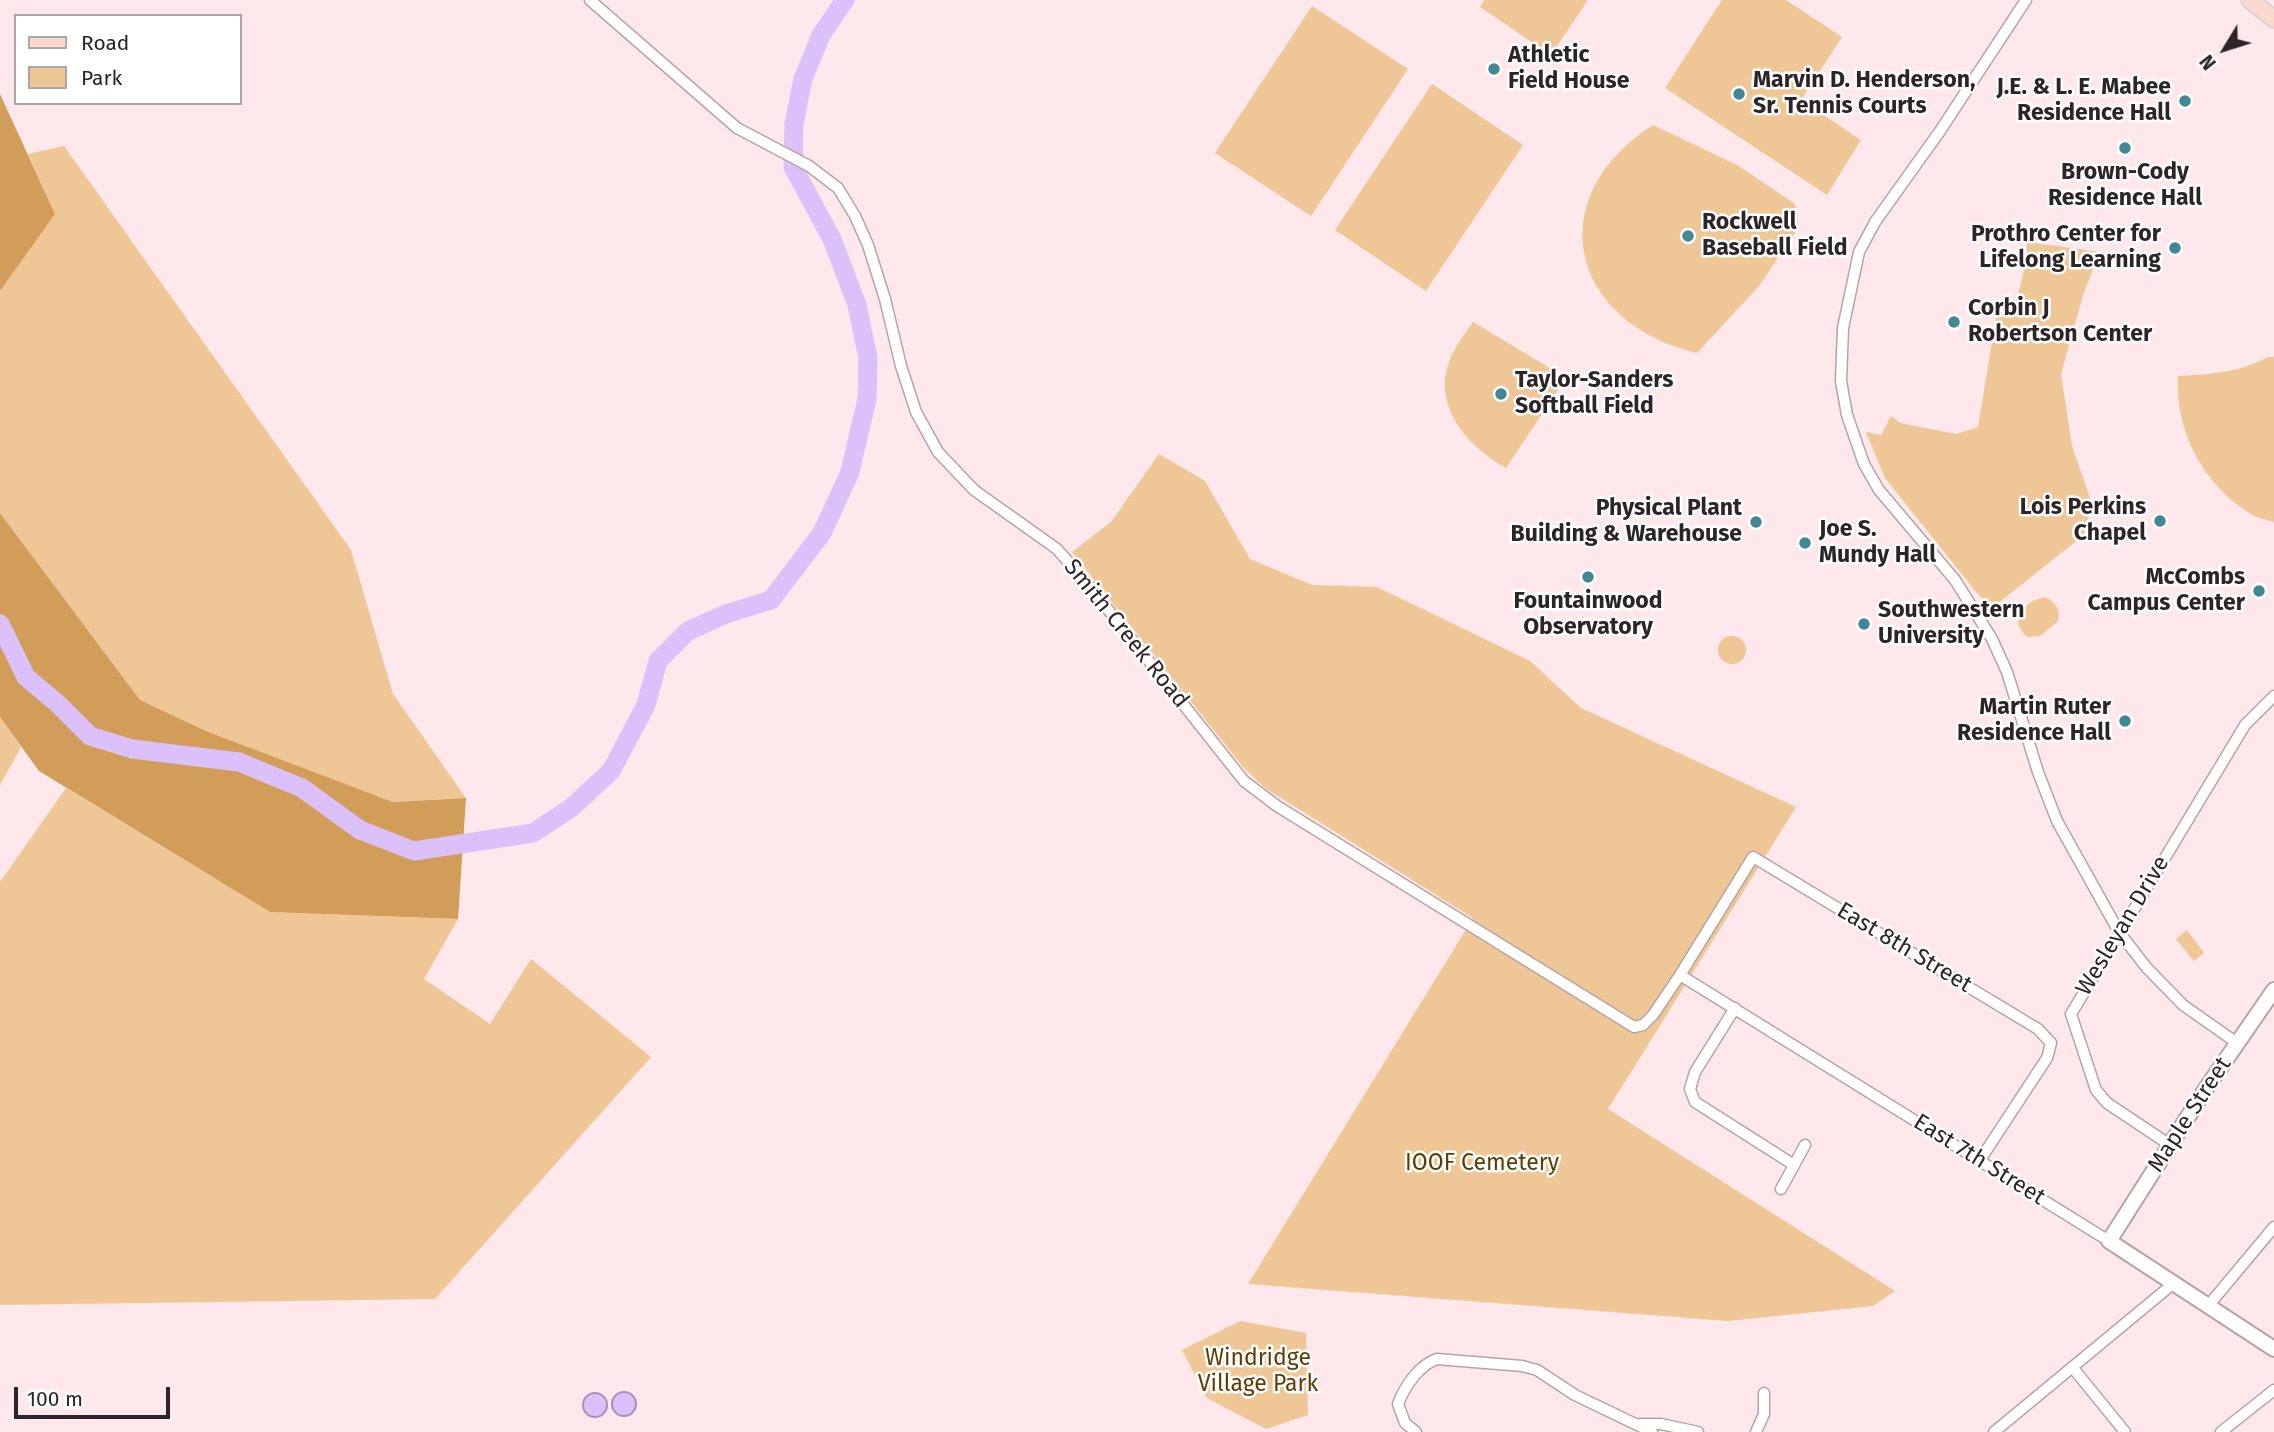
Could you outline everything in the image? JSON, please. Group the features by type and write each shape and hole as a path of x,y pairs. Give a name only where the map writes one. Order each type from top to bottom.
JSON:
{"main road":[{"path":"2250,0 2274,19"}],"street":[{"name":"Smith Creek Road","path":"590,0 737,128 809,166 838,188 868,245 912,400 938,452 974,490 1056,550 1091,588 1244,781 1277,806 1634,1027 1648,1021 1680,975 1753,857"},
{"path":"2026,0 1930,145 1875,222 1859,252 1843,328 1841,381 1847,415 1864,464 1879,490 1955,580 1992,639 2007,673 2038,772 2057,821 2119,932 2146,967 2183,1005 2237,1044"},
{"name":"Wesleyan Drive","path":"2170,1145 2107,1103 2096,1090 2071,1014 2245,724 2274,696"},
{"name":"East 8th Street","path":"1753,857 2038,1029 2051,1043 2047,1058 1980,1160"},
{"name":"East 7th Street","path":"1680,975 2109,1241 2274,1349"},
{"name":"Maple Street","path":"2109,1241 2274,990"},
{"path":"1735,1008 1695,1072 1690,1089 1695,1102 1794,1165"},
{"path":"1780,1189 1805,1145"},
{"path":"2208,1306 2274,1227"},
{"path":"1994,1432 2174,1283"},
{"path":"1416,1432 1405,1423 1398,1404 1419,1370 1428,1362 1437,1359 1522,1366 1537,1370 1634,1428 1652,1432"},
{"path":"2073,1368 2125,1432"},
{"path":"2221,1432 2274,1390"},
{"path":"1756,1432 1764,1414 1764,1392"},
{"path":"1634,1428 1661,1424 1698,1432"}],"green space":[{"path":"1484,0 1588,0 1551,55 1480,7"},
{"name":"Marvin D. Henderson, Sr. Tennis Courts","path":"1722,0 1786,0 1842,37 1801,100 1861,140 1827,195 1665,88"},
{"path":"1312,6 1408,69 1311,216 1215,153"},
{"path":"1432,84 1523,145 1426,291 1335,230"},
{"name":"Rockwell Baseball Field","path":"1653,125 1737,165 1795,204 1799,227 1759,286 1697,353 1654,338 1621,315 1597,287 1585,255 1583,221 1594,187 1617,155"},
{"path":"64,146 351,550 393,694 466,798 393,802 206,731 140,700 0,513 0,291 55,214 28,154"},
{"path":"2027,242 2100,252 2084,292 2061,374 2072,446 2092,504 2084,535 1992,608 1885,478 1866,432 1881,435 1891,416 1900,423 1956,434 1978,427 1997,312 2012,314 2024,269"},
{"name":"Taylor-Sanders Softball Field","path":"1473,322 1553,370 1559,377 1558,390 1506,468 1468,438 1458,426 1446,397 1448,365"},
{"path":"2274,357 2274,522 2252,515 2232,501 2205,471 2187,435 2178,396 2178,376 2235,370"},
{"name":"IOOF Cemetery","path":"1159,454 1205,481 1250,559 1312,585 1377,587 1530,661 1581,708 1796,807 1608,1109 1895,1291 1873,1306 1728,1321 1248,1284 1473,918 1265,788 1243,767 1072,552 1111,522"},
{"path":"2045,597 2057,607 2058,621 2040,636 2028,637 2019,625 2021,612 2037,599"},
{"path":"1732,636 1742,640 1746,650 1742,660 1732,664 1722,660 1718,650 1722,640"},
{"path":"0,717 21,747 0,785"},
{"path":"66,788 270,912 458,919 424,979 490,1024 531,959 651,1057 435,1299 0,1305 0,882"},
{"path":"2187,930 2204,953 2194,961 2176,939"},
{"name":"Windridge Village Park","path":"1240,1321 1306,1333 1308,1415 1266,1429 1207,1398 1182,1350"}],"shaded area":[{"path":"0,94 55,214 0,291"},
{"path":"0,513 140,700 206,731 393,802 466,798 458,919 270,912 39,771 0,717"},
{"path":"624,1392 635,1399 636,1404 629,1415 624,1416 613,1409 612,1404 619,1393"},
{"path":"595,1393 606,1400 607,1405 600,1416 595,1417 584,1410 583,1405 590,1394"}],"waterway":[{"path":"0,624 26,677 90,736 132,749 239,762 302,788 360,830 414,851 533,833 571,808 611,771 646,705 658,661 688,631 726,614 771,600 822,533 850,472 867,399 868,358 857,305 832,239 793,167 794,124 803,79 821,35 845,0"}],"place":[{"name":"Athletic Field House","path":"1494,69"},
{"name":"Marvin D. Henderson, Sr. Tennis Courts","path":"1739,94"},
{"name":"J.E. & L. E. Mabee Residence Hall","path":"2185,101"},
{"name":"Brown-Cody Residence Hall","path":"2125,148"},
{"name":"Rockwell Baseball Field","path":"1688,236"},
{"name":"Prothro Center for Lifelong Learning","path":"2175,248"},
{"name":"Corbin J Robertson Center","path":"1954,322"},
{"name":"Taylor-Sanders Softball Field","path":"1501,394"},
{"name":"Lois Perkins Chapel","path":"2160,521"},
{"name":"Physical Plant Building & Warehouse","path":"1756,522"},
{"name":"Joe S. Mundy Hall","path":"1805,543"},
{"name":"Fountainwood Observatory","path":"1588,577"},
{"name":"McCombs Campus Center","path":"2259,591"},
{"name":"Southwestern University","path":"1864,624"},
{"name":"Martin Ruter Residence Hall","path":"2125,721"}]}
